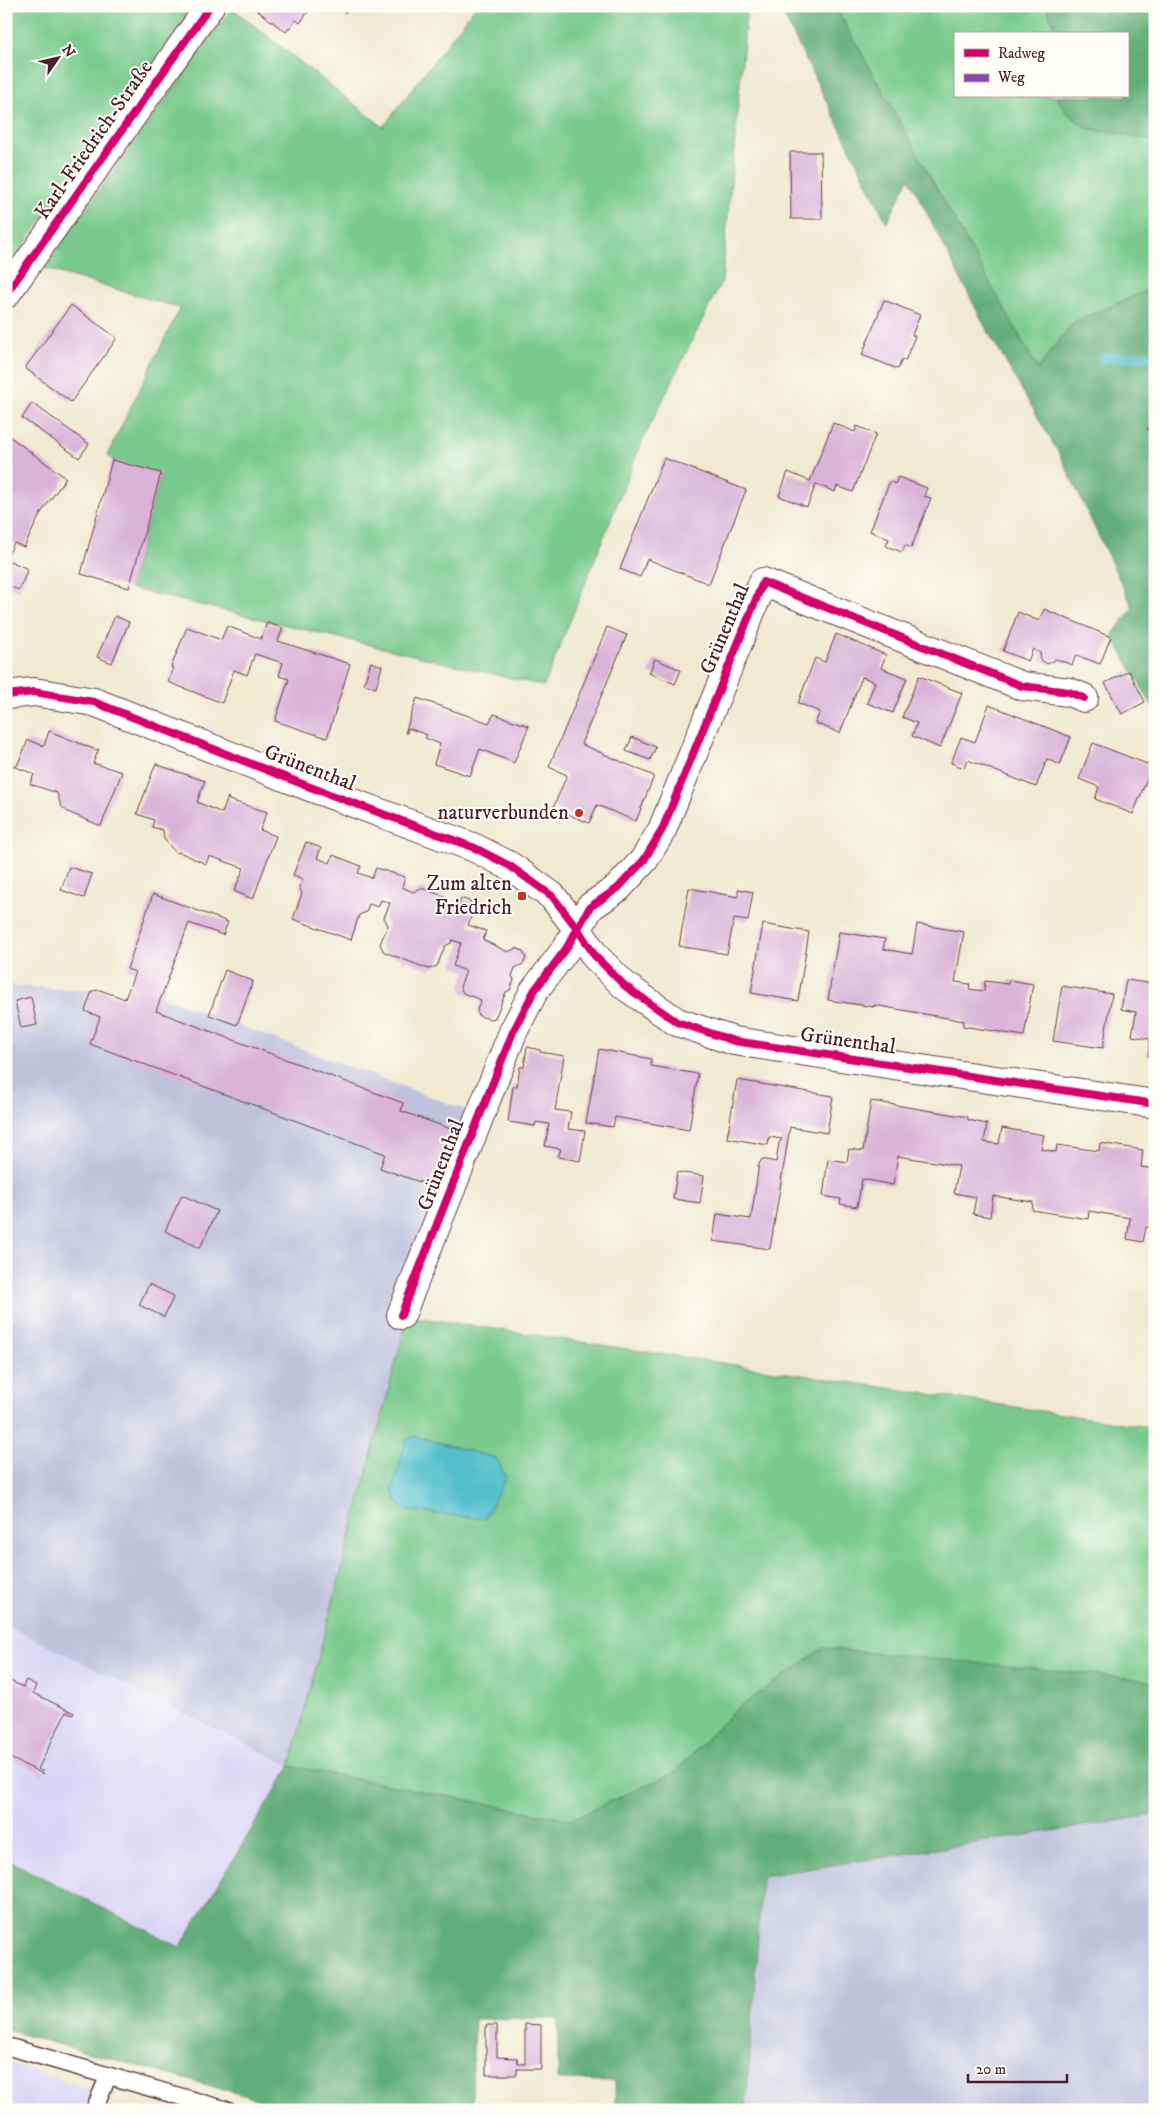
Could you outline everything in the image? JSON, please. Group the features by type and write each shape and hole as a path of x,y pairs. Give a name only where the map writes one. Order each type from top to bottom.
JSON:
{"street":[{"name":"Karl-Friedrich-Straße","path":"6,294 210,6"},
{"name":"Grünenthal","path":"402,1315 513,1032 534,991 566,949 590,907 618,888 644,860 662,830 763,582 1022,686 1069,692 1084,698"},
{"name":"Grünenthal","path":"6,695 34,692 94,702 310,787 475,848 510,866 552,896 577,928 595,956 625,986 677,1022 734,1041 1155,1104"}],"lane":[{"path":"6,2046 226,2110"},
{"path":"94,2110 108,2076"}],"shaded area":[{"path":"6,985 100,990 156,1011 162,997 474,1113 408,1316 290,1766 6,1625"},
{"path":"6,1625 290,1766 180,1947 6,1859"},
{"path":"1155,1815 1155,2110 746,2110 762,1876"},
{"path":"6,2062 94,2091 86,2110 6,2110"}],"green space":[{"path":"6,6 193,6 6,270"},
{"path":"476,6 747,6 722,280 641,444 544,686 129,588 161,474 112,460 107,455 180,308 43,268 232,8 383,127"},
{"path":"779,6 835,6 1038,369 1074,322 1155,287 1155,711 1112,635 1133,608 1061,457 987,330 909,178 887,223"},
{"path":"835,6 1047,6 1057,32 954,32 954,98 1057,98 1067,113 1087,128 1155,141 1155,287 1074,322 1038,370"},
{"path":"1047,6 1155,6 1155,141 1087,128 1067,113 1057,98 1128,98 1128,32 1057,32"},
{"path":"408,1316 1155,1428 1155,1683 1130,1678 734,1711 675,1772 570,1820 290,1766"},
{"path":"823,1648 1130,1678 1155,1683 1155,1815 762,1876 746,2110 615,2110 615,2081 558,2080 558,2018 474,2019 472,2110 298,2110 6,2030 6,1859 180,1947 290,1766 570,1820 675,1772 734,1711"}],"water":[{"path":"414,1436 496,1458 506,1477 485,1519 409,1511 397,1503 392,1490 406,1440"}],"building":[{"path":"251,6 312,6 300,23 296,20 286,32"},
{"path":"333,6 350,6 345,13"},
{"path":"790,152 821,152 822,219 791,219"},
{"path":"884,300 920,315 912,335 915,336 905,361 902,359 898,369 862,355"},
{"path":"71,305 117,338 71,402 25,368"},
{"path":"32,403 89,444 79,458 22,418"},
{"path":"833,423 855,432 857,426 876,434 853,492 837,486 835,492 816,484 807,507 779,496 788,472 810,481"},
{"path":"6,434 66,478 41,513 24,547 14,543 6,559"},
{"path":"664,458 746,490 709,584 647,559 640,577 620,569"},
{"path":"112,460 161,473 129,588 81,574"},
{"path":"898,477 927,488 924,496 931,498 911,548 905,545 902,552 886,546 889,539 870,531 890,481 895,484"},
{"path":"10,561 28,569 19,590 6,585 6,570"},
{"path":"1044,609 1111,637 1100,664 1076,655 1072,665 1056,659 1047,664 1041,660 1040,653 1033,649 1028,661 1003,651 1018,612 1039,621"},
{"path":"115,616 129,622 112,663 97,657"},
{"path":"267,623 283,628 278,641 350,664 327,738 275,721 289,679 279,676 283,663 255,654 247,675 234,670 222,703 168,682 173,668 171,667 187,627 221,640 227,626 261,639"},
{"path":"607,627 627,635 581,744 654,776 636,821 597,805 589,823 553,808 567,775 549,767"},
{"path":"836,634 886,655 881,668 907,678 893,713 867,703 875,682 862,677 840,733 815,723 820,712 798,703 815,658 825,662"},
{"path":"655,659 681,670 675,684 649,673"},
{"path":"371,662 382,666 376,688 364,684"},
{"path":"1129,671 1145,702 1122,714 1105,683"},
{"path":"919,676 962,693 940,748 912,736 917,723 902,717"},
{"path":"417,698 489,723 494,714 529,726 514,763 480,749 470,776 434,764 440,744 425,738 427,735 408,728 407,733 405,733"},
{"path":"989,705 1071,737 1060,765 1047,759 1036,787 968,760 964,768 951,763 961,737 975,742"},
{"path":"49,731 96,750 99,749 93,763 122,772 101,826 68,812 61,806 57,793 30,784 34,774 13,766 17,766 28,740 44,746"},
{"path":"632,737 656,747 650,760 626,751"},
{"path":"1093,743 1152,766 1133,814 1095,799 1099,787 1079,779"},
{"path":"156,763 205,781 197,802 222,813 228,797 229,800 267,812 260,830 276,836 253,899 234,891 244,868 209,856 206,864 179,852 176,853 164,839 163,830 152,827 154,820 137,814"},
{"path":"306,842 321,848 317,858 330,863 333,855 361,866 358,873 372,878 376,868 405,877 402,887 413,892 421,888 444,896 448,904 458,908 461,898 476,904 468,925 486,931 483,940 508,952 516,948 523,951 526,958 523,964 515,968 512,976 514,980 510,990 506,992 495,1018 490,1019 479,1016 477,1010 481,1000 463,993 460,987 466,971 453,966 461,943 452,940 451,943 445,946 437,966 429,969 384,952 380,944 388,925 384,918 390,903 381,900 378,907 369,904 366,912 359,915 351,940 293,919 302,893 299,887 303,879 293,875"},
{"path":"69,867 92,874 84,898 61,890"},
{"path":"689,888 738,897 738,889 753,892 748,921 734,919 727,954 679,946"},
{"path":"153,894 228,922 223,935 189,923 156,1011 403,1103 401,1111 451,1129 431,1186 380,1168 385,1154 90,1044 100,1017 85,1011 92,991 100,990 125,999 135,972 127,969"},
{"path":"763,924 809,932 798,1001 751,993"},
{"path":"917,924 964,932 955,982 970,984 969,989 984,991 985,981 1008,984 1009,980 1033,984 1024,1036 963,1026 964,1021 874,1005 874,1007 828,1000 839,932 885,939 883,949 912,954"},
{"path":"225,970 253,981 237,1025 209,1015"},
{"path":"1126,980 1155,984 1155,1057 1148,1056 1150,1039 1132,1036 1136,1012 1121,1009"},
{"path":"1062,986 1112,994 1103,1048 1053,1041"},
{"path":"31,997 37,1025 21,1028 15,1001"},
{"path":"527,1047 540,1050 540,1052 564,1056 555,1110 571,1112 568,1129 585,1131 580,1161 558,1157 561,1149 545,1146 549,1124 536,1122 535,1126 508,1122 513,1086 517,1086 520,1067 524,1067"},
{"path":"599,1049 651,1059 651,1066 698,1074 689,1130 615,1117 613,1127 586,1123"},
{"path":"737,1080 833,1096 827,1133 790,1127 770,1249 713,1241 717,1214 751,1219 759,1164 762,1159 776,1162 779,1143 782,1139 769,1137 768,1145 727,1138"},
{"path":"871,1101 968,1117 968,1120 987,1124 984,1142 999,1144 1002,1128 1044,1135 1041,1149 1056,1152 1057,1145 1099,1151 1100,1143 1143,1150 1141,1167 1155,1169 1151,1195 1155,1196 1155,1229 1146,1227 1143,1242 1127,1239 1130,1218 1089,1211 1088,1219 1032,1210 1033,1202 993,1196 990,1217 973,1214 976,1197 954,1193 959,1166 898,1156 893,1185 862,1179 857,1207 840,1204 841,1199 823,1196 828,1159 847,1162 849,1149 863,1151"},
{"path":"677,1172 704,1176 700,1203 673,1199"},
{"path":"182,1195 217,1211 200,1248 165,1231"},
{"path":"149,1284 174,1296 164,1317 139,1305"},
{"path":"6,1679 23,1687 26,1680 36,1685 33,1693 74,1713 73,1715 66,1712 38,1769 44,1772 43,1774 6,1756"},
{"path":"525,2024 541,2025 541,2069 517,2069 517,2075 486,2075 486,2025 497,2025 497,2057 517,2058 518,2064 525,2064"},
{"path":"813,2105 813,2110 787,2110 787,2107"}],"waterway":[{"path":"1103,358 1155,356"}],"marked path":[{"path":"1148,427 1155,432"}],"cycle path":[{"path":"6,294 210,6"},
{"path":"401,1315 513,1032 534,991 566,949 590,907 618,888 644,860 662,830 763,582 1022,686 1069,692 1084,698"},
{"path":"6,695 34,692 94,702 310,787 475,848 510,866 552,896 577,928 595,956 625,986 677,1022 734,1041 1155,1104"}],"place":[{"name":"naturverbunden","path":"579,813"},
{"name":"Zum alten Friedrich","path":"522,896"}]}
